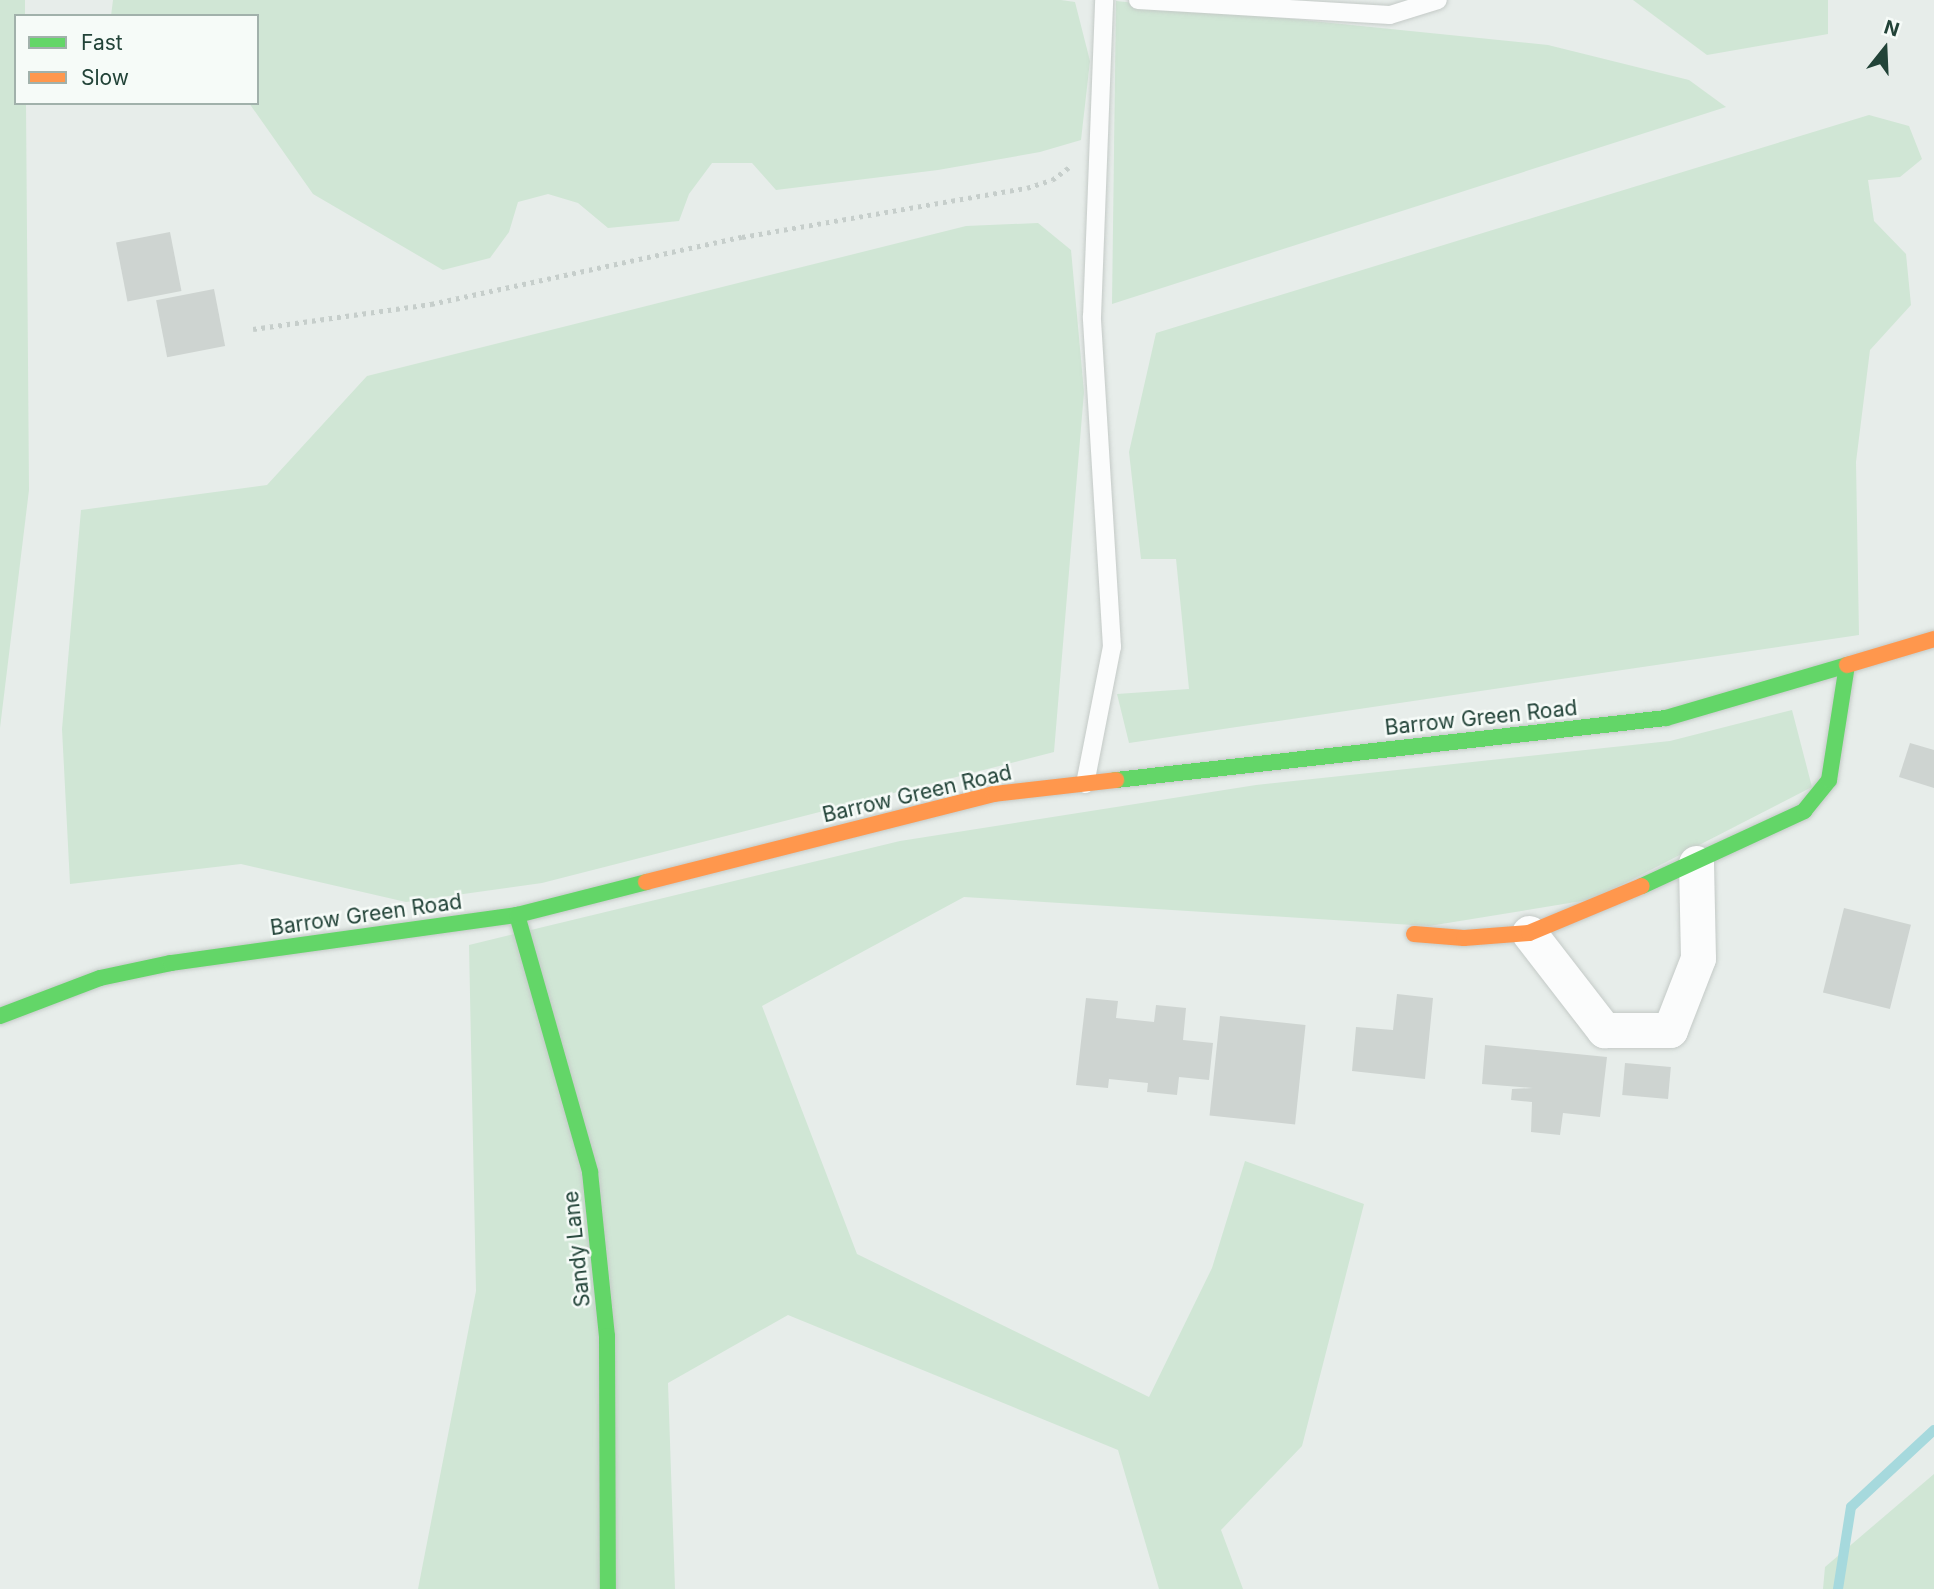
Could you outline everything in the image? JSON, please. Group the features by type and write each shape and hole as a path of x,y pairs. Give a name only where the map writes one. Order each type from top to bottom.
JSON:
{"street":[{"name":"Barrow Green Road","path":"0,1016 100,978 171,963 517,915 995,794 1666,718 1934,639"},
{"path":"1414,934 1464,938 1528,933 1696,863 1804,811 1829,780 1847,665"},
{"path":"1528,933 1604,1030 1670,1030 1698,958 1696,863"},
{"name":"Sandy Lane","path":"517,915 590,1172 607,1336 608,1589"}],"lane":[{"path":"1085,784 1112,647 1092,317 1104,0"},
{"path":"1138,0 1390,15 1438,0"}],"path":[{"path":"253,329 431,304 741,237 1027,188 1052,180 1079,160 1098,131"}],"green space":[{"path":"0,0 25,0 25,14 14,14 14,105 26,105 29,490 0,728"},
{"path":"113,0 1061,0 1075,2 1090,61 1081,140 1040,152 938,170 776,190 752,163 712,163 689,194 679,221 608,228 578,203 548,194 518,202 509,232 490,258 443,270 313,194 250,105 259,105 259,14 111,14"},
{"path":"1633,0 1828,0 1828,34 1707,55"},
{"path":"1116,1 1548,45 1689,80 1726,107 1112,304"},
{"path":"1869,115 1909,126 1922,159 1900,177 1868,180 1874,221 1906,254 1911,305 1870,350 1856,462 1859,635 1129,743 1117,694 1189,689 1176,559 1141,559 1129,452 1156,333"},
{"path":"1038,223 1071,250 1084,392 1054,752 542,883 406,902 241,864 70,884 62,729 81,510 267,485 367,376 966,226"},
{"path":"1792,710 1812,787 1594,899 1429,926 964,897 762,1006 857,1254 1149,1397 1212,1268 1245,1161 1364,1204 1302,1446 1221,1530 1243,1589 1159,1589 1118,1450 788,1315 668,1383 675,1589 418,1589 476,1291 469,945 900,841 1256,785 1670,741"},
{"path":"1934,1474 1934,1589 1823,1589 1825,1567"}],"building":[{"path":"170,232 181,291 127,301 116,242"},
{"path":"214,289 225,346 167,357 156,300"},
{"path":"1910,743 1934,750 1934,788 1899,777"},
{"path":"1844,908 1911,925 1890,1009 1823,992"},
{"path":"1397,994 1433,998 1425,1079 1352,1071 1356,1027 1393,1030"},
{"path":"1086,998 1118,1001 1116,1018 1154,1022 1156,1005 1186,1008 1183,1040 1213,1043 1209,1080 1179,1077 1177,1095 1147,1092 1148,1083 1109,1079 1108,1088 1076,1085"},
{"path":"1220,1016 1306,1025 1295,1124 1210,1115"},
{"path":"1485,1045 1607,1057 1600,1117 1563,1113 1560,1135 1531,1132 1532,1102 1511,1100 1512,1089 1533,1088 1482,1084"},
{"path":"1625,1063 1671,1067 1668,1099 1622,1095"}],"waterway":[{"path":"1838,1589 1851,1507 1934,1430"}],"traffic: fast":[{"path":"1642,886 1804,811 1829,780 1847,665"},
{"path":"1116,780 1666,718 1847,665"},
{"path":"0,1016 100,978 171,963 517,915 646,882"},
{"path":"517,915 590,1172 607,1336 608,1589"}],"traffic: slow":[{"path":"1847,665 1934,639"},
{"path":"646,882 994,794 1116,780"},
{"path":"1414,934 1464,938 1529,933 1642,886"}]}
